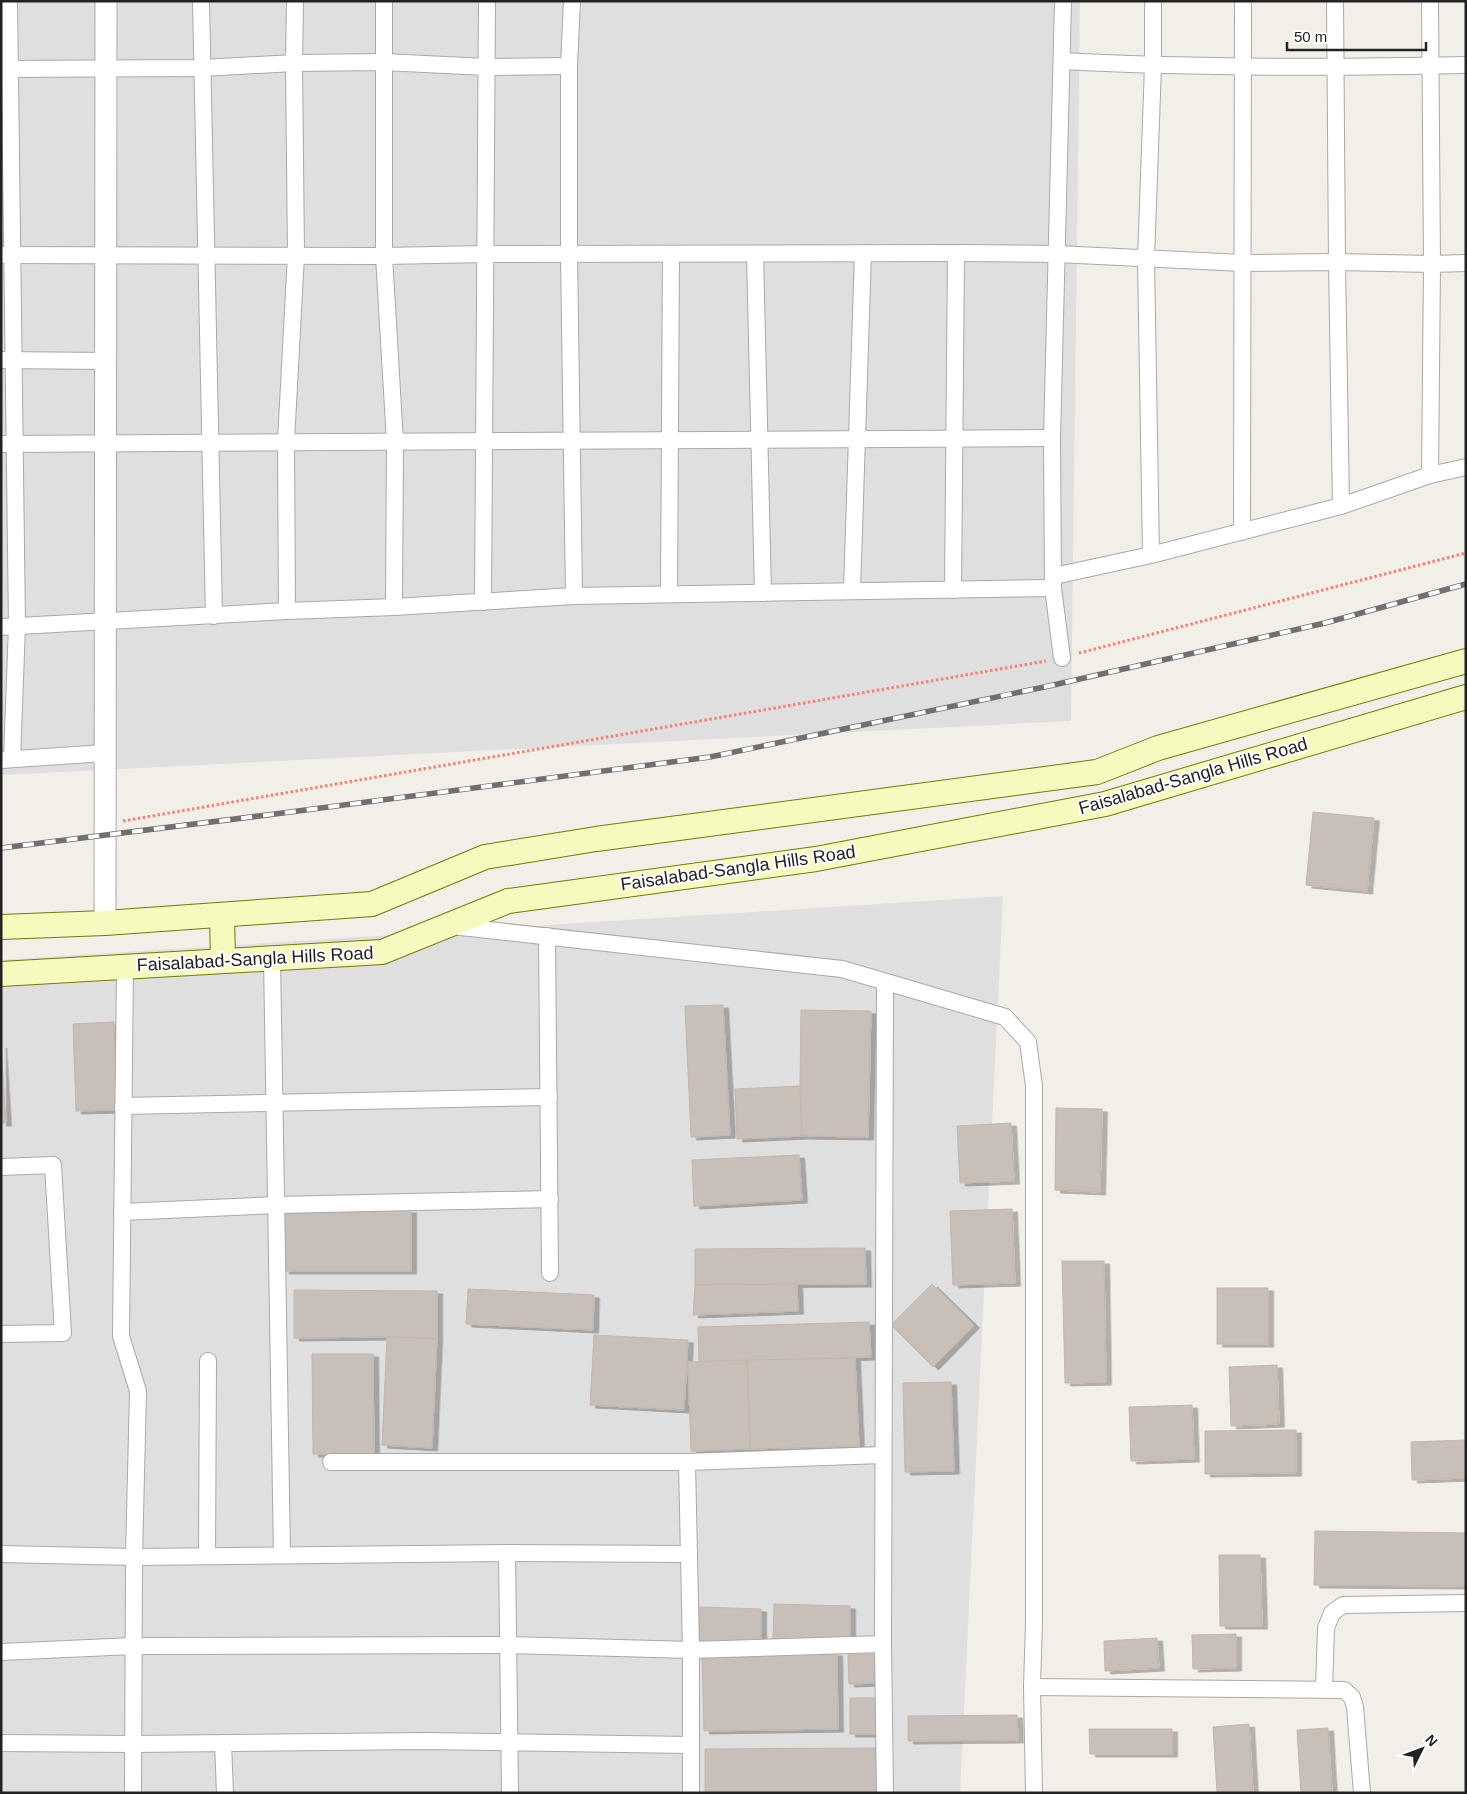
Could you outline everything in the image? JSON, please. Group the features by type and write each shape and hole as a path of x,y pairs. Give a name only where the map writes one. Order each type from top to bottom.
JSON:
{"main road":[{"name":"Faisalabad-Sangla Hills Road","path":"1,927 105,923 372,904 485,857 606,838 1098,772 1158,748 1466,661"},
{"name":"Faisalabad-Sangla Hills Road","path":"1,974 382,952 508,901 816,859 1105,804 1466,697"},
{"path":"222,914 223,961"}],"street":[{"path":"9,1 5,69 9,627 7,759 105,753"},
{"path":"105,923 106,1"},
{"path":"201,1 214,616"},
{"path":"287,611 286,441 296,256 295,1"},
{"path":"384,1 384,256 395,442 394,607"},
{"path":"483,602 486,1"},
{"path":"572,1 569,66 569,254 574,596"},
{"path":"1062,1 1052,438 1053,582 1062,658"},
{"path":"1151,555 1146,259 1153,66 1153,1"},
{"path":"1242,532 1243,1"},
{"path":"1335,1 1336,262 1341,506"},
{"path":"1430,1 1432,264 1430,475"},
{"path":"1062,61 1153,66 1335,68 1466,64"},
{"path":"5,69 202,68 294,63 384,62 486,67 569,66"},
{"path":"852,591 863,253"},
{"path":"7,255 207,254 384,256 956,253 1057,254 1243,263 1466,263"},
{"path":"953,590 956,253"},
{"path":"669,594 671,254"},
{"path":"755,254 763,593"},
{"path":"7,360 106,361"},
{"path":"8,444 1052,438"},
{"path":"9,627 574,596 953,590 1053,582 1341,506 1430,475 1466,468"},
{"path":"447,925 842,969 1005,1017 1028,1042 1034,1086 1034,1622 1032,1688 1034,1793"},
{"path":"547,936 550,1273"},
{"path":"272,958 282,1555"},
{"path":"125,967 121,1336 138,1391 134,1557 133,1793"},
{"path":"885,983 883,1455 885,1793"},
{"path":"123,1106 549,1097"},
{"path":"1,1167 54,1164 63,1333 1,1334"},
{"path":"122,1212 276,1205 550,1199"},
{"path":"207,1556 208,1361"},
{"path":"331,1462 687,1462 883,1455"},
{"path":"687,1462 692,1793"},
{"path":"506,1553 510,1793"},
{"path":"1,1554 134,1557 506,1553 689,1554"},
{"path":"1324,1688 1326,1628 1332,1613 1343,1605 1466,1603"},
{"path":"1,1652 133,1646 508,1645 691,1650 883,1644"},
{"path":"1032,1688 1324,1688 1344,1690 1352,1697 1354,1707 1362,1793"},
{"path":"1,1743 133,1744 424,1741 690,1745"},
{"path":"223,1743 225,1793"}],"path":[{"path":"105,824 1062,658 1466,553"}],"shaded area":[{"path":"1,1 1080,1 1071,721 1,775"},
{"path":"1003,896 960,1793 1,1793 1,960"}],"building":[{"path":"1313,812 1374,818 1367,891 1306,885"},
{"path":"723,1005 730,1135 691,1137 685,1006"},
{"path":"801,1010 871,1011 868,1137 802,1136 800,1086"},
{"path":"114,1022 117,1110 76,1111 73,1024"},
{"path":"1,1045 6,1123 1,1123"},
{"path":"800,1086 802,1136 737,1139 735,1089"},
{"path":"1056,1108 1102,1109 1100,1192 1055,1190"},
{"path":"1011,1123 1014,1181 960,1183 957,1126"},
{"path":"799,1155 802,1200 694,1206 692,1160"},
{"path":"1012,1209 1015,1283 953,1285 950,1211"},
{"path":"284,1210 411,1210 411,1271 284,1271"},
{"path":"865,1248 866,1284 695,1285 695,1249"},
{"path":"1062,1261 1104,1261 1106,1382 1065,1383"},
{"path":"797,1284 798,1311 693,1315 695,1285"},
{"path":"932,1284 974,1325 933,1367 891,1325"},
{"path":"1217,1288 1268,1288 1268,1344 1217,1344"},
{"path":"468,1289 594,1295 593,1330 466,1324"},
{"path":"294,1290 437,1291 437,1339 387,1337 294,1338"},
{"path":"869,1322 871,1357 699,1362 698,1327"},
{"path":"594,1335 688,1340 684,1410 590,1405"},
{"path":"387,1337 437,1339 432,1448 382,1445"},
{"path":"312,1354 373,1354 374,1454 313,1454"},
{"path":"855,1358 859,1446 750,1449 747,1360"},
{"path":"747,1360 750,1449 691,1451 688,1362"},
{"path":"1277,1365 1279,1424 1231,1426 1229,1367"},
{"path":"951,1382 954,1471 905,1472 903,1383"},
{"path":"1192,1405 1194,1459 1131,1461 1129,1407"},
{"path":"1296,1430 1296,1473 1205,1474 1205,1431"},
{"path":"1466,1440 1466,1478 1412,1480 1411,1442"},
{"path":"1315,1531 1466,1533 1466,1586 1314,1585"},
{"path":"1219,1555 1260,1555 1262,1626 1220,1626"},
{"path":"774,1604 850,1606 850,1640 773,1639"},
{"path":"700,1607 761,1609 761,1644 699,1642"},
{"path":"1236,1634 1236,1668 1193,1669 1192,1635"},
{"path":"1157,1638 1159,1668 1105,1671 1104,1641"},
{"path":"837,1653 838,1729 704,1731 702,1655"},
{"path":"876,1654 877,1683 849,1684 848,1655"},
{"path":"850,1698 878,1698 878,1734 850,1734"},
{"path":"1017,1715 1018,1740 908,1741 908,1716"},
{"path":"1249,1724 1253,1793 1217,1793 1213,1727"},
{"path":"1328,1728 1332,1793 1301,1793 1297,1730"},
{"path":"1089,1729 1172,1729 1172,1754 1090,1754"},
{"path":"877,1748 877,1793 705,1793 705,1749"}],"railway":[{"path":"1,848 710,757 1049,686 1325,623 1466,584"}]}
